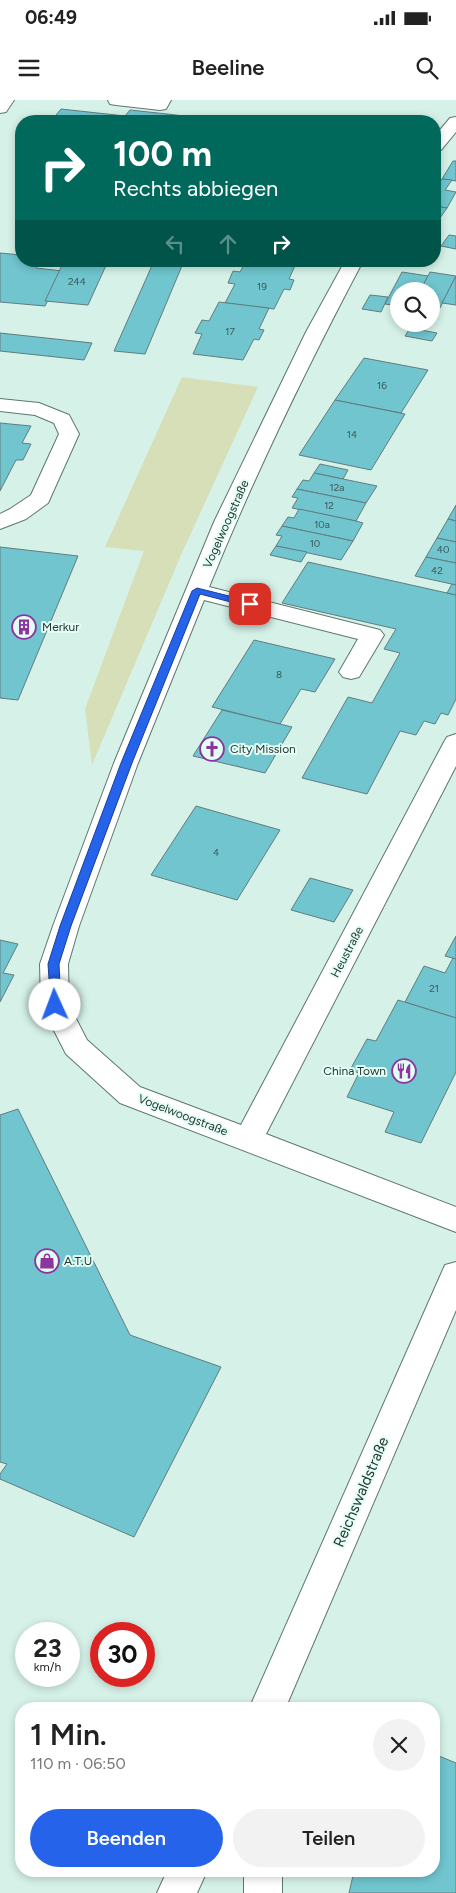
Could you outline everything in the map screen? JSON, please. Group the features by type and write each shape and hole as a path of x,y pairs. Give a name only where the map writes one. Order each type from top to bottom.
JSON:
{"street":[{"path":"0,108 6,100"},
{"path":"116,100 160,105 163,100"},
{"path":"441,139 456,122"},
{"name":"Vogelwoogstraße","path":"351,267 316,332 225,522 126,763 66,926 54,964 55,1005 76,1047 130,1095 456,1220"},
{"path":"0,405 39,409 62,419 70,434 40,498 18,514 0,522"},
{"path":"197,591 372,635 351,672"},
{"name":"Heustraße","path":"248,1140 452,758"},
{"name":"Reichswaldstraße","path":"270,1702 456,1274"},
{"path":"176,1893 185,1877"},
{"path":"263,1877 263,1893"}],"green space":[{"path":"182,377 258,387 181,555 92,765 85,709 144,551 105,547"}],"building":[{"path":"61,109 116,115 56,115"},
{"path":"130,110 166,115 126,115"},
{"path":"453,161 456,161 456,181 442,179"},
{"path":"441,180 452,180 445,190 456,192 447,208 441,207"},
{"path":"441,207 447,208 441,216"},
{"path":"449,235 456,236 456,249 441,246"},
{"path":"0,253 15,254 15,267 36,267 63,271 45,306 0,302"},
{"path":"61,267 105,267 88,305 45,301"},
{"path":"151,267 181,267 145,354 114,351"},
{"path":"243,267 294,267 289,279 294,280 290,290 284,289 274,309 225,303 235,284 228,283 233,271 240,272"},
{"path":"402,272 428,276 425,282 397,282"},
{"path":"430,272 456,276 440,308 440,282 425,282"},
{"path":"456,276 456,305 442,303"},
{"path":"370,295 388,297 381,312 362,309"},
{"path":"390,295 390,305 385,304"},
{"path":"219,302 269,308 259,329 264,330 259,340 254,339 243,360 193,354 202,334 195,333 202,320 209,321"},
{"path":"408,332 437,333 432,341 405,336"},
{"path":"0,333 92,343 84,360 0,351"},
{"path":"364,358 428,370 401,413 335,400"},
{"path":"335,400 405,414 371,470 299,455"},
{"path":"0,423 31,426 22,443 31,444 23,460 16,460 0,491"},
{"path":"320,464 348,470 343,479 314,473"},
{"path":"314,473 377,486 366,503 297,489 303,480 309,481"},
{"path":"297,489 366,503 356,521 292,508 298,498 292,497"},
{"path":"456,505 456,521 448,519"},
{"path":"299,509 363,523 353,541 282,526 288,517 294,518"},
{"path":"448,519 456,521 456,542 437,538"},
{"path":"282,526 353,541 341,560 276,546 282,536 276,535"},
{"path":"437,538 456,542 456,563 426,557"},
{"path":"276,546 307,552 301,562 270,555"},
{"name":"Merkur","path":"0,547 78,556 18,700 0,698"},
{"path":"426,557 456,563 456,585 415,576"},
{"path":"308,562 456,595 456,699 448,715 441,713 435,724 424,721 416,735 400,731 367,794 302,778 348,697 372,703 400,653 384,649 396,629 282,603"},
{"path":"452,584 456,585 456,595 447,593"},
{"path":"254,640 335,659 315,692 301,689 280,724 212,707"},
{"path":"222,710 292,727 265,773 193,756"},
{"path":"196,806 280,830 237,900 151,875"},
{"path":"310,878 353,890 334,922 291,910"},
{"path":"456,936 456,959 445,956"},
{"path":"0,940 18,944 3,973 14,975 0,1002"},
{"path":"453,958 456,959 456,1018 405,1002 424,966 445,973"},
{"name":"China Town","path":"398,1000 456,1018 456,1072 421,1143 385,1132 394,1112 347,1097 359,1073 350,1070 367,1039 376,1041"},
{"name":"A.T.U","path":"18,1109 130,1335 221,1367 134,1537 0,1479 0,1474 7,1464 0,1462 0,1115"},
{"path":"440,1756 456,1763 456,1893 349,1893 353,1877 440,1877"}],"place":[{"name":"Merkur","path":"24,627"},
{"name":"City Mission","path":"212,749"},
{"name":"China Town","path":"404,1071"},
{"name":"A.T.U","path":"47,1261"}],"route":[{"path":"55,1005 54,964 66,926 126,763 197,591 250,604"}]}
